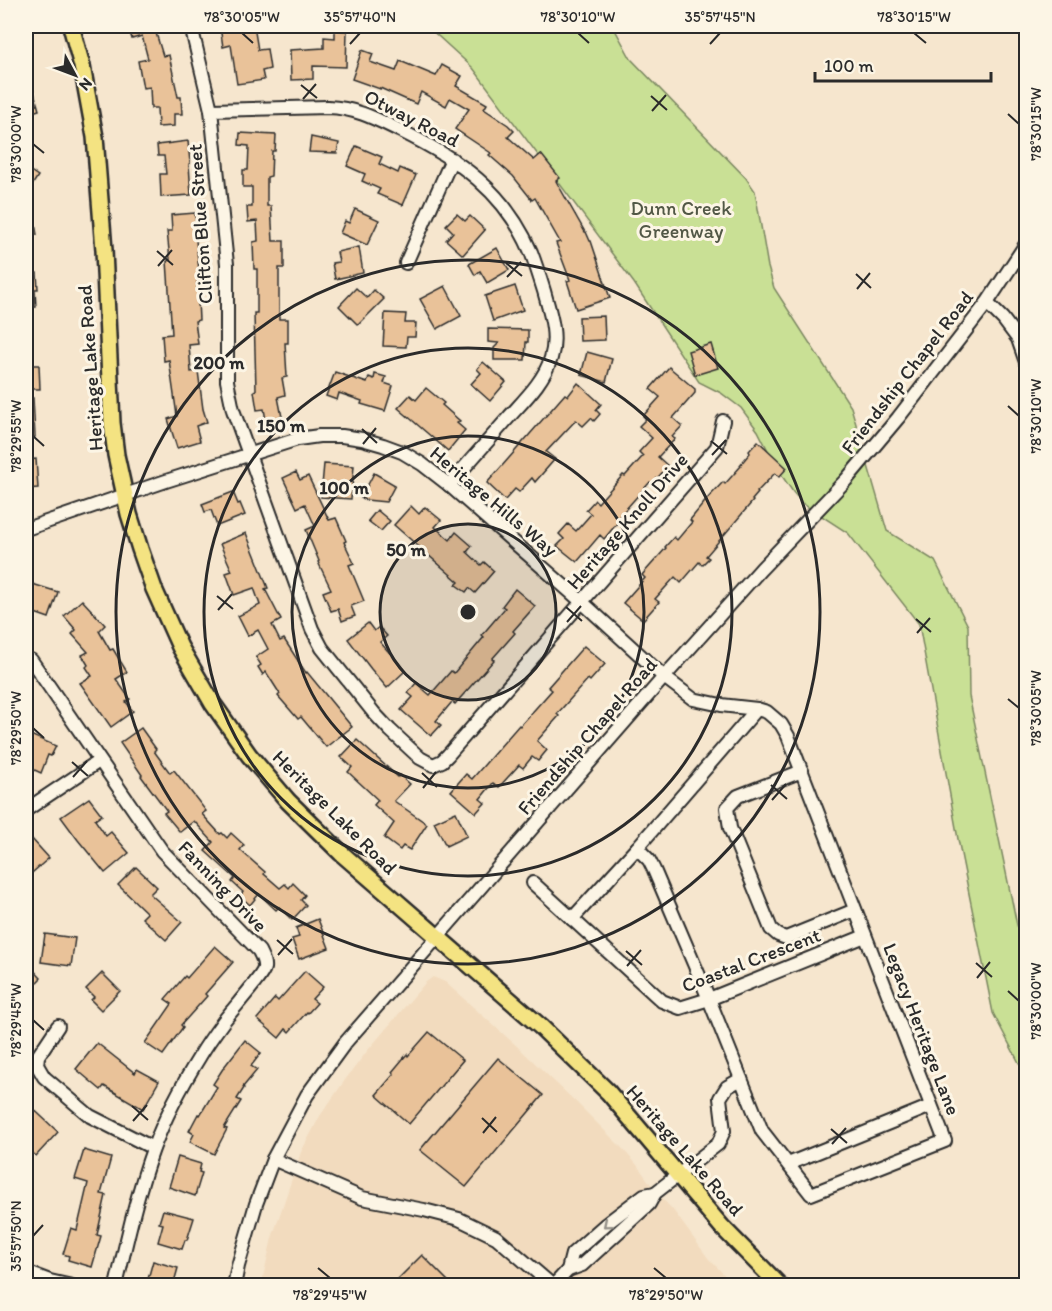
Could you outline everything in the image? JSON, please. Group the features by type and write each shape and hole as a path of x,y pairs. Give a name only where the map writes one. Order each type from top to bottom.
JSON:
{"main road":[{"name":"Heritage Lake Road","path":"71,26 82,66 95,137 104,250 112,423 116,455 140,549 154,589 180,647 213,704 249,755 288,801 341,853 541,1027 608,1092 722,1227 780,1286"}],"street":[{"name":"Clifton Blue Street","path":"192,26 211,110 227,264 227,381 233,410 249,454"},
{"name":"Otway Road","path":"211,110 343,107 369,116 453,159 480,181 498,199 512,218 530,252 553,322 554,338 551,357 543,376 528,395 449,485"},
{"path":"406,263 453,159"},
{"name":"Friendship Chapel Road","path":"234,1286 256,1204 273,1159 307,1095 345,1043 664,677 853,471 898,418 987,303 1026,244"},
{"path":"987,303 1018,339 1026,362"},
{"name":"Heritage Knoll Drive","path":"249,454 305,612 322,648 390,730 433,765 448,756 717,447 723,421"},
{"name":"Heritage Hills Way","path":"26,529 176,477 298,439 319,436 362,439 402,452 449,485 664,677"},
{"name":"Fanning Drive","path":"31,660 162,851 259,951 263,959 264,968 260,977 222,1023 200,1055 182,1086 153,1148 116,1286"},
{"name":"Legacy Heritage Lane","path":"637,848 649,860 654,870 762,1131 811,1194 945,1141 802,771 781,724 767,712 757,709 693,699 664,677"},
{"path":"572,919 637,848 757,709"},
{"path":"26,810 99,761"},
{"path":"802,771 738,796 727,808 730,828 771,929 778,935 786,938 855,910"},
{"name":"Coastal Crescent","path":"532,883 662,1001 680,1008 709,999 866,936"},
{"path":"58,1026 38,1056 37,1065 44,1077 90,1116 153,1148"},
{"path":"273,1159 362,1198 459,1219 496,1237 553,1286 568,1270 572,1254 606,1224 644,1195 655,1193 717,1144 724,1131 720,1098 727,1087 741,1079"},
{"path":"788,1164 931,1106"},
{"path":"26,1272 72,1286"}],"shaded area":[{"path":"433,977 445,982 519,1048 621,1147 673,1210 708,1258 734,1285 261,1286 272,1238 301,1152 320,1116 368,1050 426,982"}],"green space":[{"name":"Dunn Creek Greenway","path":"427,26 613,26 631,59 746,178 755,191 768,267 774,288 851,407 887,531 935,561 968,626 969,696 1017,925 1026,956 1026,1076 993,1013 958,839 919,624 848,533 803,504 793,492 778,470 758,431 741,408 721,393 699,382 634,283 473,68"}],"building":[{"path":"128,26 173,26 174,28 156,33 163,56 169,55 178,97 181,97 182,114 174,114 174,126 158,127 157,108 151,108 150,87 143,88 138,61 148,59 142,36 132,39"},
{"path":"220,26 254,26 258,50 267,49 270,69 262,71 264,80 237,84 231,45 223,47"},
{"path":"335,30 347,31 346,67 313,66 313,79 291,80 290,50 324,48 324,37 335,38"},
{"path":"362,50 373,54 370,62 396,71 400,61 436,76 442,65 462,76 456,86 487,104 484,109 514,131 508,137 534,160 541,154 560,178 556,181 591,241 610,298 576,309 567,281 570,280 556,243 560,242 535,198 532,200 513,176 489,155 491,153 455,129 469,109 450,98 446,106 421,92 416,104 380,88 352,79"},
{"path":"28,71 39,110 26,114 26,72"},
{"path":"240,133 276,135 275,151 272,151 271,176 267,177 267,206 271,206 273,241 284,241 284,268 279,268 279,319 288,319 288,343 285,343 287,377 282,378 285,395 278,397 282,417 266,420 264,409 257,410 254,391 256,390 254,313 257,313 257,269 254,269 253,242 258,241 257,221 248,222 247,207 252,207 252,187 243,187 243,170 248,170 249,146 239,145"},
{"path":"311,137 339,143 337,153 309,152"},
{"path":"188,141 191,195 161,197 160,174 166,174 164,156 158,156 157,145"},
{"path":"356,146 382,157 379,164 398,173 400,168 416,175 403,205 377,194 380,189 362,181 365,174 347,166"},
{"path":"26,168 38,176 26,195"},
{"path":"355,209 379,220 367,245 340,233 345,221 349,223"},
{"path":"195,213 200,281 197,282 199,320 195,321 198,344 189,345 191,372 198,371 207,422 196,426 200,441 177,448 168,419 177,416 169,360 164,361 162,335 172,334 167,231 172,231 171,215"},
{"path":"457,214 465,221 470,216 485,230 463,255 446,240 453,232 446,225"},
{"path":"35,223 37,235 26,237 26,225"},
{"path":"359,247 363,273 335,279 332,263 339,262 337,252"},
{"path":"497,248 509,270 487,283 480,271 475,275 469,264"},
{"path":"26,273 37,273 36,307 26,308"},
{"path":"445,286 461,316 437,329 420,299"},
{"path":"515,286 523,310 493,321 485,296"},
{"path":"356,288 367,298 374,290 384,299 358,325 339,306"},
{"path":"385,313 406,314 405,323 416,323 415,337 407,337 406,347 383,346"},
{"path":"604,316 605,340 580,341 579,317"},
{"path":"488,329 528,330 525,360 494,360 494,348 499,343 488,342"},
{"path":"711,344 718,368 695,375 688,351"},
{"path":"587,352 612,359 606,382 581,375"},
{"path":"483,362 506,382 490,401 471,384 481,373 477,369"},
{"path":"26,365 39,365 40,389 26,389"},
{"path":"669,367 695,389 695,393 673,418 682,426 672,437 675,439 658,457 668,466 652,484 650,482 617,519 619,521 604,539 600,535 577,562 557,546 564,539 559,534 568,524 576,531 591,514 586,510 595,500 598,503 643,456 639,452 652,438 639,426 646,419 643,416 660,397 650,389"},
{"path":"335,372 367,383 369,377 374,379 375,374 386,377 384,383 393,386 385,411 361,404 362,401 339,393 337,400 326,396"},
{"path":"578,383 601,404 596,410 600,414 594,421 591,418 583,426 576,420 546,452 555,459 535,482 532,478 519,492 515,489 505,500 487,483 565,394 568,396"},
{"path":"426,388 444,403 442,405 460,421 457,423 465,430 448,451 398,408 410,395 416,400"},
{"path":"26,398 33,398 35,437 26,438"},
{"path":"758,441 787,468 779,477 775,473 757,492 753,501 706,556 709,558 702,565 699,562 681,583 675,577 655,599 659,602 643,620 623,603 645,578 642,575 665,547 674,537 677,540 708,498 741,466 750,453 749,451"},
{"path":"36,459 38,488 26,489 26,460"},
{"path":"324,464 354,466 351,499 321,497"},
{"path":"296,472 300,480 308,476 329,520 336,518 354,563 349,565 364,601 351,606 355,616 342,621 338,609 331,611 323,592 331,589 306,530 315,526 305,504 297,508 283,478"},
{"path":"374,473 395,485 386,502 361,498"},
{"path":"233,492 245,515 217,526 211,510 205,512 202,504"},
{"path":"411,506 419,514 425,507 441,520 435,527 450,540 456,532 472,546 467,552 481,565 484,562 494,571 475,593 469,588 466,592 456,585 459,582 394,525"},
{"path":"377,510 390,521 381,531 368,521"},
{"path":"246,533 268,588 265,589 281,620 272,625 280,641 284,639 306,673 352,727 326,747 301,717 298,719 278,696 280,694 266,672 263,675 256,657 268,649 258,630 248,636 238,616 260,605 254,588 234,595 226,573 232,571 220,544"},
{"path":"26,582 58,592 49,618 26,610"},
{"path":"515,589 535,606 513,631 515,633 492,659 494,660 455,704 452,702 436,721 441,725 431,736 401,710 413,697 408,693 416,683 430,695 451,671 454,673 484,637 482,635 505,608 502,606"},
{"path":"82,600 105,625 99,631 127,672 116,679 130,699 126,702 133,711 111,727 80,683 92,676 82,655 88,652 72,634 76,630 64,616"},
{"path":"368,623 374,631 379,627 387,636 380,642 404,669 404,672 387,688 348,639"},
{"path":"584,646 605,664 590,681 588,679 557,714 559,716 537,741 547,750 538,761 532,757 523,768 519,765 499,787 493,783 480,799 485,803 476,813 451,791 466,774 472,779 552,690 548,687"},
{"path":"141,728 170,773 174,770 206,811 202,814 220,834 222,833 227,838 231,833 244,845 240,850 280,888 285,884 289,888 293,883 305,895 301,900 306,905 292,920 279,907 276,910 259,894 250,905 240,896 243,892 232,882 235,878 205,851 213,842 194,821 180,832 164,813 167,811 120,743"},
{"path":"26,733 56,746 51,756 48,755 41,773 26,766"},
{"path":"357,740 398,777 400,775 410,784 394,801 427,824 410,850 403,846 400,850 384,838 394,823 374,805 378,800 348,772 352,767 341,757"},
{"path":"89,798 102,815 95,820 106,836 111,832 129,853 105,873 61,817"},
{"path":"456,812 467,836 446,846 434,822"},
{"path":"31,838 49,858 26,878 26,843"},
{"path":"136,867 157,887 150,894 182,922 166,940 142,918 147,913 118,885"},
{"path":"318,919 329,948 299,959 292,939 299,937 296,928"},
{"path":"45,934 75,938 71,966 41,962"},
{"path":"215,946 233,962 181,1025 183,1027 163,1055 145,1043 172,1004 165,999"},
{"path":"26,962 41,978 26,993"},
{"path":"305,971 323,987 312,999 317,1003 289,1032 286,1029 279,1038 257,1019 275,998 278,1001"},
{"path":"102,973 120,991 101,1010 91,1000 94,997 86,989"},
{"path":"429,1032 463,1060 409,1124 376,1095 407,1054 408,1056"},
{"path":"245,1040 261,1053 251,1066 257,1070 243,1087 237,1099 241,1101 224,1128 227,1129 214,1154 190,1142 194,1134 189,1131 217,1087 213,1084"},
{"path":"97,1043 135,1073 137,1069 159,1081 143,1109 104,1086 101,1090 76,1069"},
{"path":"498,1058 543,1095 466,1187 420,1150"},
{"path":"26,1102 58,1132 36,1156 26,1147"},
{"path":"84,1150 111,1158 101,1194 106,1195 97,1235 101,1236 92,1267 68,1260 69,1256 63,1254 71,1228 77,1230 88,1183 75,1179"},
{"path":"178,1157 201,1164 199,1172 202,1173 195,1196 169,1187"},
{"path":"163,1210 194,1218 182,1249 158,1242 163,1224 159,1223"},
{"path":"422,1255 453,1286 391,1286"},
{"path":"153,1261 178,1268 173,1286 146,1286"}]}
